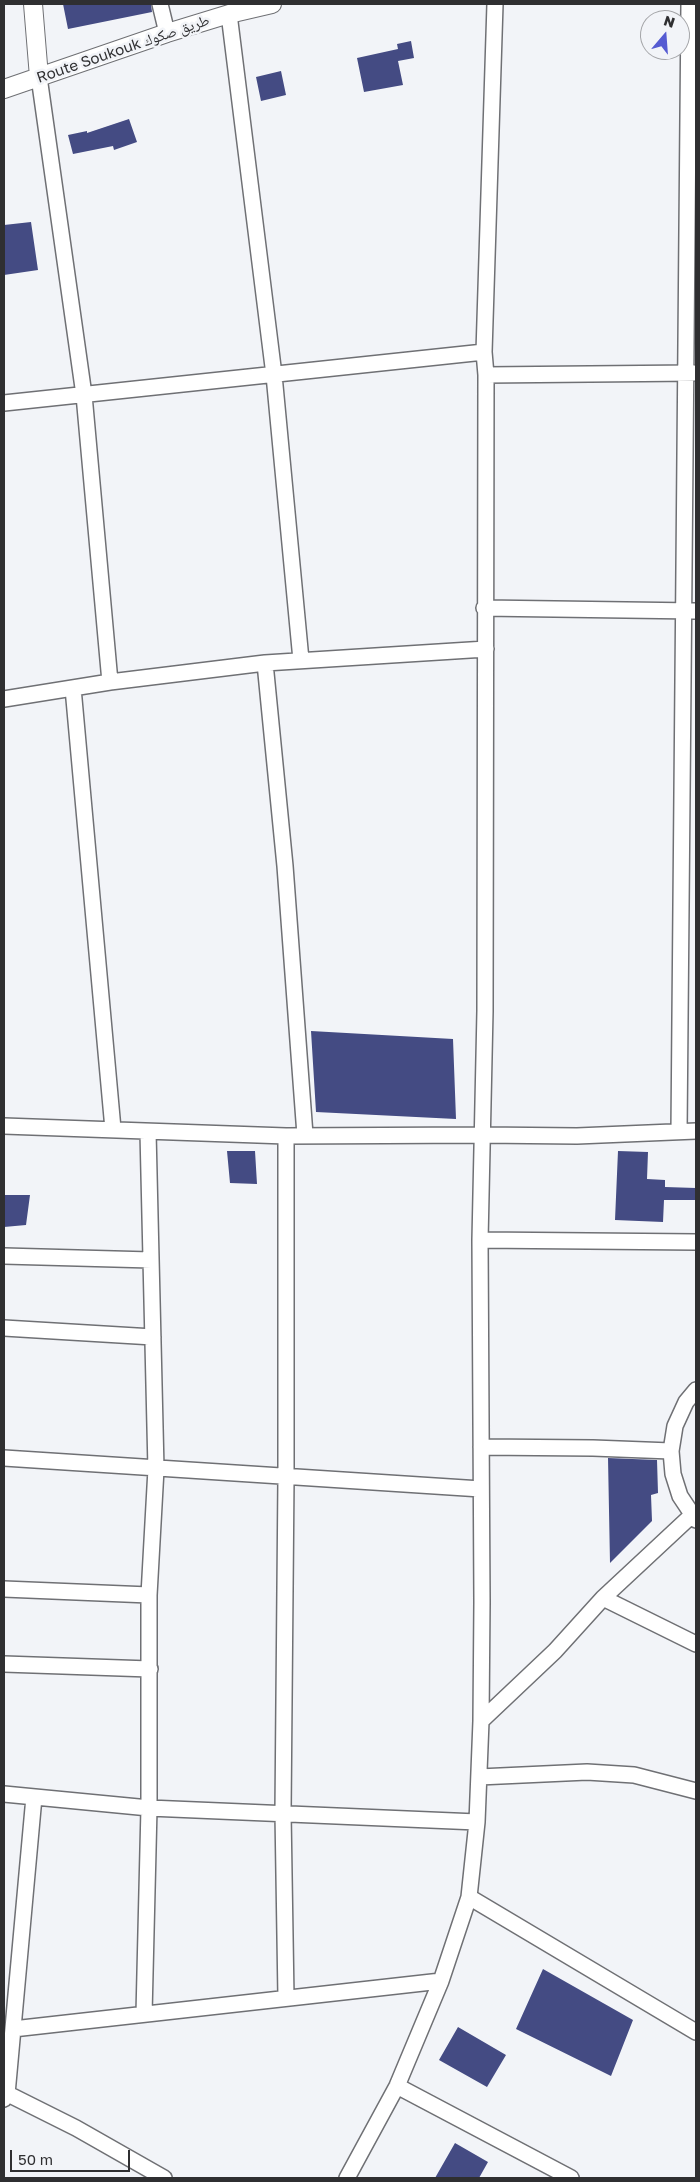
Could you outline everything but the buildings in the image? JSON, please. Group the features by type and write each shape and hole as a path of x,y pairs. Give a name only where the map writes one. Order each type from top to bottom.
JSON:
{"street":[{"path":"33,4 39,78 84,395 110,682"},
{"path":"160,4 167,33"},
{"name":"Route Soukouk طريق صكوك","path":"4,89 167,33 229,14 272,4"},
{"path":"347,2178 397,2086 441,1981 468,1897 477,1822 481,1721 480,1240 485,1011 486,648 484,608 486,375 484,352 495,4"},
{"path":"679,1131 690,611 689,4"},
{"path":"229,14 274,375 301,660"},
{"path":"4,403 484,352"},
{"path":"486,375 691,373"},
{"path":"484,608 690,611"},
{"path":"4,699 110,682 265,663 486,648"},
{"path":"265,663 285,866 305,1136"},
{"path":"73,688 113,1129"},
{"path":"4,1126 286,1136 577,1136 696,1131"},
{"path":"144,2014 149,1808 150,1595 156,1469 148,1132"},
{"path":"286,1136 286,1478 283,1813 286,1998"},
{"path":"480,1240 696,1242"},
{"path":"4,1256 151,1260"},
{"path":"4,1328 153,1337"},
{"path":"481,1721 555,1651 603,1598 694,1518 677,1489 673,1474 671,1452 675,1426 686,1402 696,1390"},
{"path":"481,1447 593,1448 671,1452"},
{"path":"4,1458 286,1478 481,1489"},
{"path":"4,1589 150,1595"},
{"path":"603,1598 696,1644"},
{"path":"4,1664 150,1669"},
{"path":"479,1777 587,1772 634,1775 696,1791"},
{"path":"4,1794 149,1808 477,1822"},
{"path":"34,1797 13,2029 5,2095 76,2128 164,2178"},
{"path":"468,1897 696,2032"},
{"path":"13,2029 441,1981"},
{"path":"397,2086 571,2178"}]}
